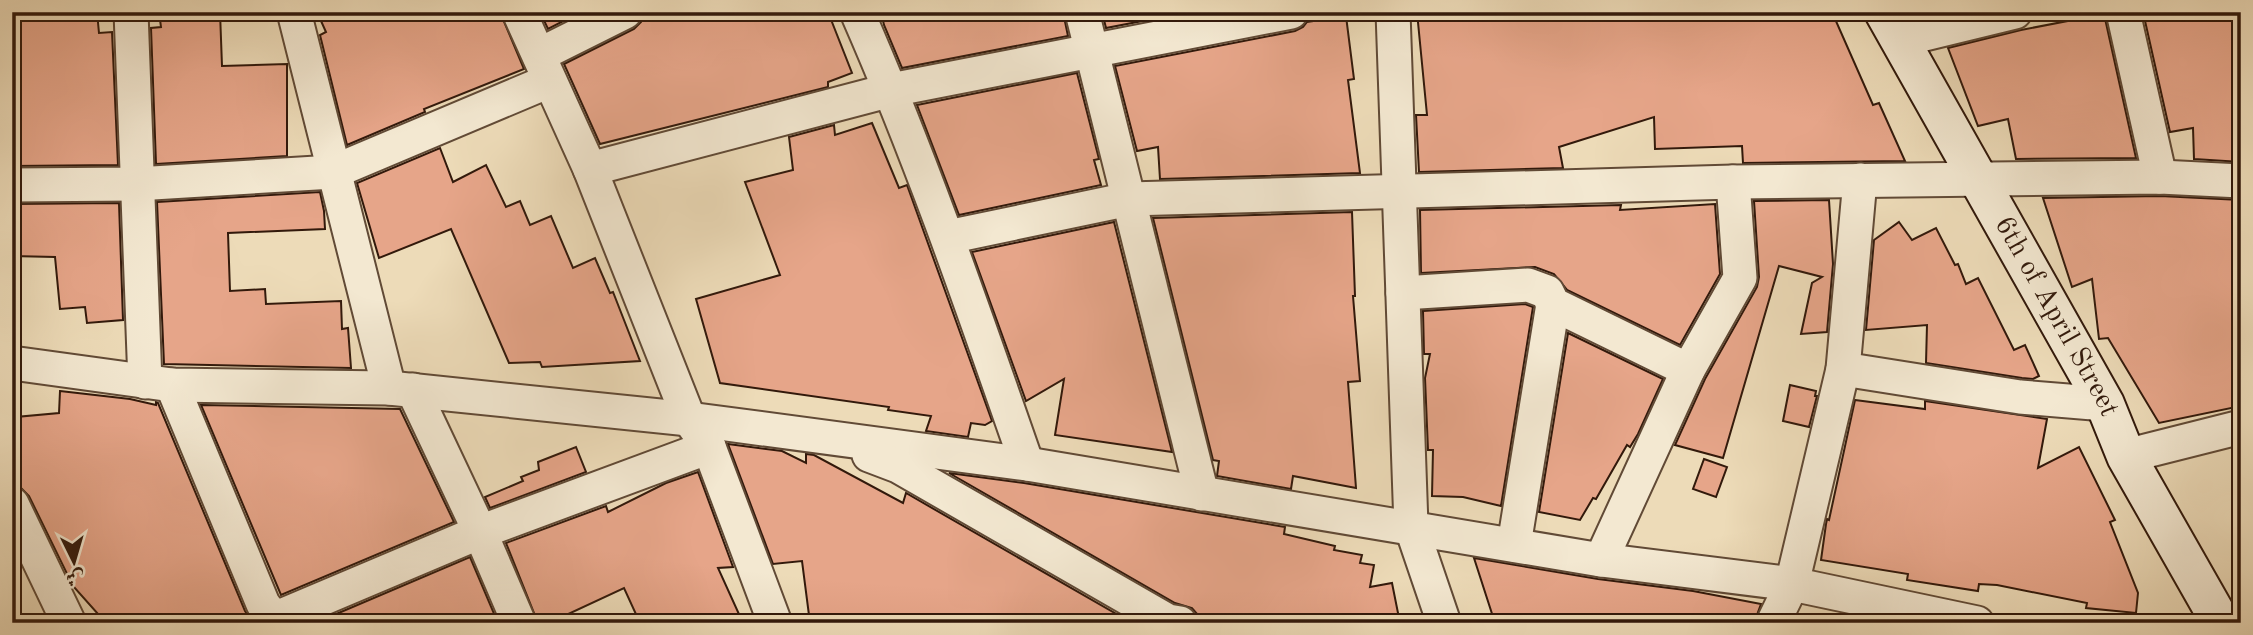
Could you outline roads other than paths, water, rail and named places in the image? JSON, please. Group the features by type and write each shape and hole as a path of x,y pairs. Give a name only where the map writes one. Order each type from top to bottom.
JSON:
{"street":[{"path":"131,12 136,184 158,383 269,613 276,616 286,614 480,532 709,447"},
{"path":"294,12 333,172 401,389 480,532 519,623"},
{"path":"519,12 590,169 689,419 709,447 775,623"},
{"path":"12,185 136,184 333,172 544,68 625,12"},
{"path":"857,12 891,90 948,236 1027,464"},
{"path":"1082,12 1202,494"},
{"path":"590,169 891,90 1291,12"},
{"path":"1394,12 1411,526 1444,623"},
{"path":"1892,26 2015,12"},
{"path":"2123,12 2160,177"},
{"name":"6th of April Street","path":"1892,26 2105,404 2126,456 2221,623"},
{"path":"948,236 1129,199 1977,178 2160,177 2241,181"},
{"path":"1773,623 1792,584 1843,369 1860,180"},
{"path":"1601,560 1688,370 1740,278 1733,182"},
{"path":"1403,293 1528,285 1547,292 1553,304 1514,545"},
{"path":"1553,304 1688,370"},
{"path":"12,363 158,383 401,389 689,419 1027,464 1411,526 1601,560 1792,584 1978,623"},
{"path":"1843,369 2021,397 2105,404"},
{"path":"2126,456 2241,427"},
{"path":"827,438 898,467 1172,622"},
{"path":"12,504 69,623"}]}
